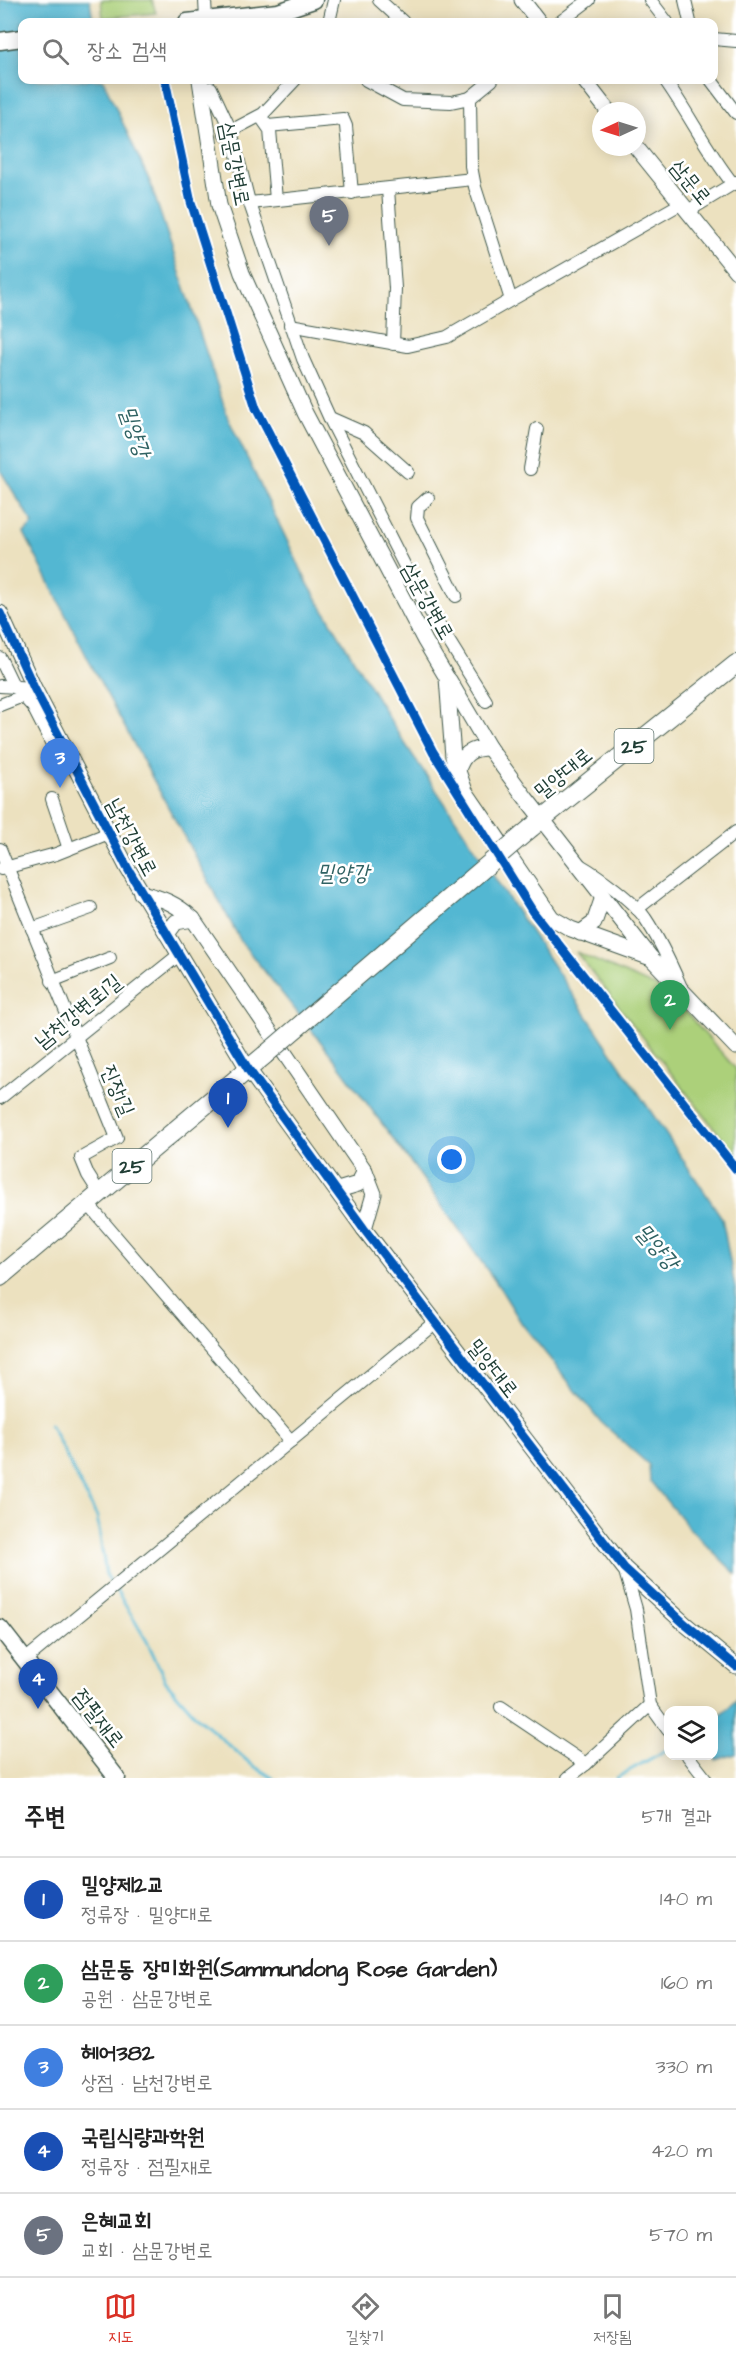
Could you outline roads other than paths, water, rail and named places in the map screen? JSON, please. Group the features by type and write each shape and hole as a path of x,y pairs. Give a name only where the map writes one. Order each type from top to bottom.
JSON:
{"main road":[{"path":"229,18 278,12 314,0"},
{"path":"0,41 18,39"},
{"name":"밀양대로","path":"248,1069 537,823 736,664"},
{"name":"25","path":"0,1277 248,1069"},
{"name":"점필재로","path":"0,1628 117,1778"}],"street":[{"path":"198,18 205,0"},
{"path":"330,18 334,0"},
{"path":"380,0 399,18"},
{"path":"522,0 536,18"},
{"path":"565,18 589,0"},
{"path":"650,0 664,18"},
{"path":"685,0 689,18"},
{"path":"718,39 736,41"},
{"path":"200,84 211,88 290,325 330,418 417,590 486,701"},
{"name":"삼문강변로","path":"200,84 219,205 258,311 350,500 447,678 451,739 457,772 465,791 552,918 580,933 651,958 736,1047"},
{"path":"227,133 260,115 291,84"},
{"path":"373,84 403,100 451,102 470,98 487,84"},
{"path":"587,84 601,102"},
{"path":"290,325 408,346 447,337 511,300 685,207 735,183 712,158 685,109 668,84"},
{"path":"714,84 736,113"},
{"path":"470,98 473,179 511,300"},
{"path":"260,115 268,126 276,200"},
{"path":"268,126 343,119 346,126 352,193"},
{"name":"삼문로","path":"643,156 736,271"},
{"path":"249,203 473,179"},
{"path":"388,189 395,288 393,344"},
{"path":"330,418 364,433 408,472"},
{"path":"530,469 537,429"},
{"path":"428,498 418,507 417,518 456,596"},
{"name":"남천강변로","path":"0,613 34,688 141,893 248,1069"},
{"path":"0,658 14,687"},
{"path":"447,678 537,823 577,863 651,958"},
{"path":"0,686 34,688"},
{"path":"0,705 23,696 33,707 54,748"},
{"path":"457,772 461,760 471,751 489,748"},
{"path":"52,798 69,849"},
{"path":"637,909 736,832"},
{"path":"4,869 69,849 109,833"},
{"name":"진장1길","path":"0,849 4,869 32,929 117,1138 81,1158 94,1199"},
{"path":"577,863 599,877 637,909 668,959 684,993"},
{"path":"141,893 165,898 181,907 194,919 365,1171 374,1194 364,1229"},
{"path":"580,933 594,923 603,897"},
{"path":"32,929 91,908"},
{"path":"167,934 176,922 194,919"},
{"name":"남천강변로1길","path":"0,1098 180,954"},
{"path":"52,981 110,958"},
{"name":"밀양대로","path":"248,1069 338,1190 364,1229 624,1568 685,1624 736,1666"},
{"path":"338,1190 358,1184 365,1171"},
{"path":"94,1199 291,1441"},
{"path":"25,1660 435,1322"},
{"path":"624,1568 636,1609 650,1706 664,1725"},
{"path":"568,1778 650,1706"},
{"path":"501,1707 586,1764"},
{"path":"692,1760 705,1778"}],"water":[{"name":"밀양강","path":"0,0 90,0 92,18 18,18 18,84 105,84 150,182 228,418 308,584 400,736 722,1218 736,1293 736,1574 690,1529 650,1481 649,1465 601,1422 522,1324 500,1288 417,1171 332,1056 242,943 91,665 24,533 33,524 0,470"},
{"path":"736,1700 736,1754 718,1759 718,1718"}],"waterway":[{"path":"50,1424 97,1517 106,1575 111,1583"},
{"path":"115,1588 148,1643 166,1682 198,1718 252,1765 273,1778"},
{"path":"616,1778 664,1751"}],"place":[{"name":"은혜교회","path":"329,246"},
{"name":"헤어382","path":"60,788"},
{"name":"삼문동 장미화원(Sammundong Rose Garden)","path":"670,1030"},
{"name":"밀양제2교","path":"228,1128"},
{"name":"국립식량과학원","path":"38,1709"}]}
